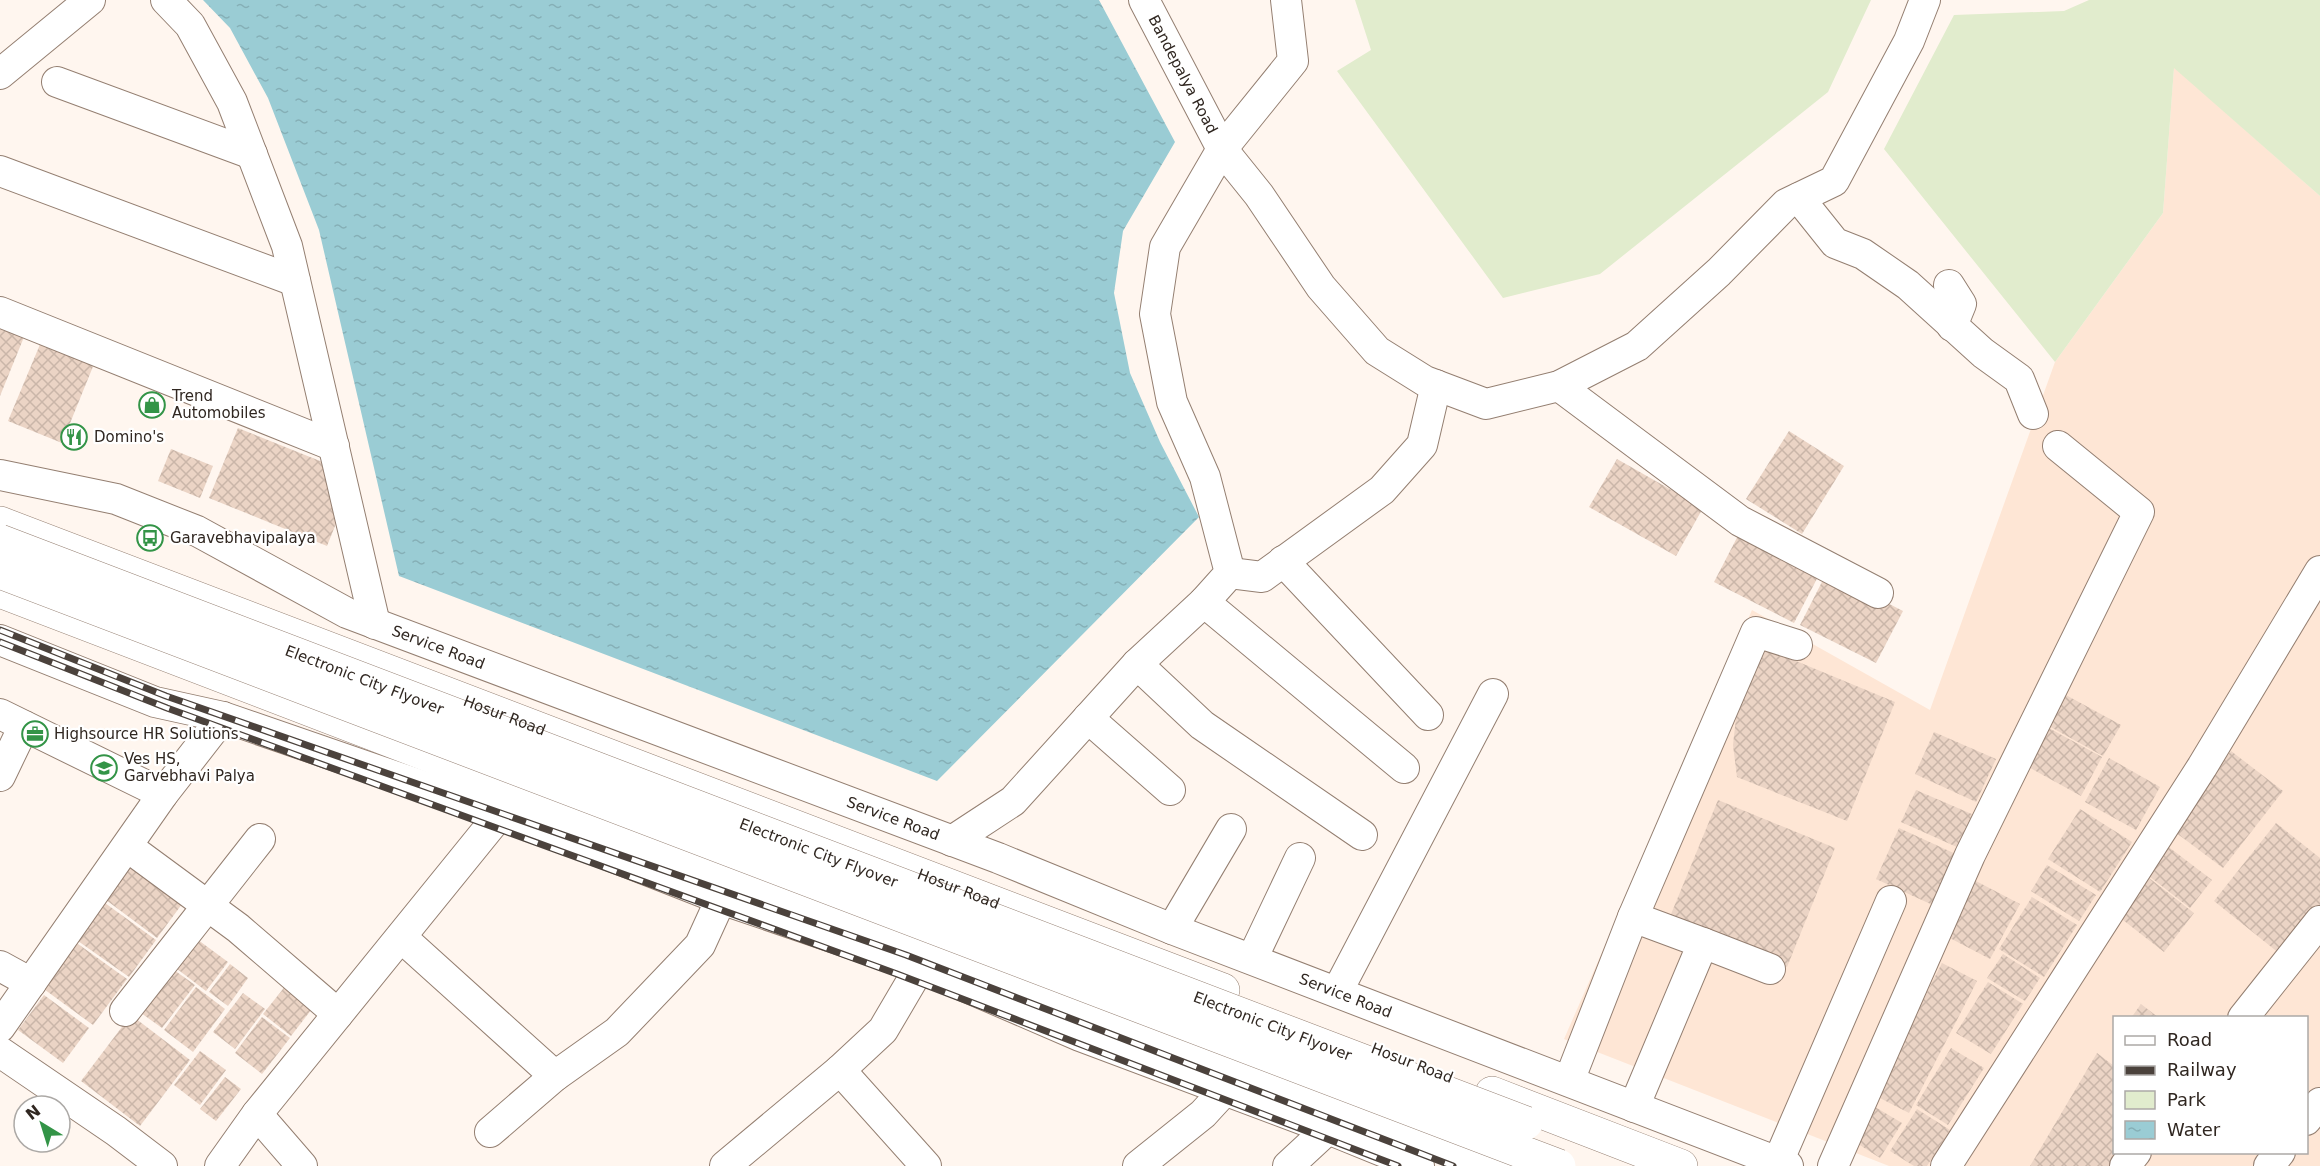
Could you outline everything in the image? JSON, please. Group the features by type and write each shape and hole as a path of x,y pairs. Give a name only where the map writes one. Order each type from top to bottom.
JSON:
{"highway":[{"name":"Hosur Road","path":"0,523 1681,1166"},
{"name":"Electronic City Flyover","path":"0,541 1638,1166"},
{"name":"Electronic City Flyover","path":"0,572 1559,1166"},
{"path":"0,591 916,953 1500,1166"},
{"path":"916,953 937,880"}],"street":[{"path":"0,74 90,0"},
{"path":"166,0 190,25 232,102 287,246 375,624"},
{"name":"Bandepalya Road","path":"1144,0 1222,149 1259,195 1321,287 1377,351 1436,385 1486,404 1558,386 1637,346 1719,272 1786,204 1834,181 1909,41 1925,0"},
{"path":"1230,573 1205,477 1172,402 1155,314 1165,247 1222,149 1293,61 1286,0"},
{"path":"57,82 252,154"},
{"path":"0,171 295,281"},
{"path":"1799,198 1835,243 1863,254 1908,285 1983,353 2019,379 2033,414"},
{"path":"1949,285 1960,304 1952,326"},
{"path":"0,312 333,446"},
{"path":"1230,573 1262,577 1382,490 1422,445 1436,385"},
{"path":"1558,386 1740,521 1878,593"},
{"path":"1833,1166 1970,855 2139,512 2058,446"},
{"name":"Service Road","path":"0,475 116,500 197,531 346,613 998,858 1172,929 1783,1164"},
{"path":"1283,561 1428,715"},
{"path":"1946,1166 2202,767 2320,571"},
{"path":"952,841 1013,801 1137,664 1204,602 1230,573"},
{"path":"1204,602 1404,768"},
{"path":"1569,1081 1633,917 1756,632 1797,645"},
{"path":"0,640 155,702 223,717 501,813 721,899 916,953 1080,1036 1328,1129 1419,1166"},
{"path":"1137,664 1202,725 1362,836"},
{"path":"1336,992 1493,694"},
{"path":"0,1027 163,794 223,717"},
{"path":"1088,718 1170,790"},
{"path":"0,776 12,720 163,794"},
{"path":"998,858 1013,801"},
{"path":"220,1166 257,1114 501,813"},
{"path":"1172,929 1231,829"},
{"path":"125,1011 260,839"},
{"path":"128,847 238,928 338,1014"},
{"path":"1251,959 1300,858"},
{"path":"489,1132 555,1076 617,1032 700,945 721,899"},
{"path":"1783,1164 1891,901"},
{"path":"1633,917 1770,969"},
{"path":"2244,1016 2320,921"},
{"path":"401,937 555,1076"},
{"path":"1634,1107 1703,943"},
{"path":"725,1166 840,1070 883,1030 916,953"},
{"path":"0,966 31,983"},
{"path":"0,1052 162,1166"},
{"path":"840,1070 926,1166"},
{"path":"1138,1166 1203,1114 1225,1090"},
{"path":"2308,1119 2320,1103"},
{"path":"257,1114 302,1166"},
{"path":"1288,1166 1328,1129"},
{"path":"2125,1166 2134,1154"},
{"path":"2269,1166 2278,1154"}],"shaded area":[{"path":"2174,67 2320,196 2320,1166 1889,1166 1564,1039 1752,610 1930,710 2055,362 2163,213"}],"green space":[{"path":"1355,0 1871,0 1828,92 1600,274 1503,298 1337,71 1371,50"},
{"path":"2089,0 2320,0 2320,196 2174,68 2163,213 2055,362 1884,149 1954,15 2064,11"}],"water":[{"path":"203,0 1099,0 1175,142 1123,231 1114,293 1130,373 1160,442 1199,517 937,781 399,576 319,230 268,98 230,28"}],"building":[{"path":"0,327 24,337 0,396"},
{"path":"41,342 94,364 62,443 8,421"},
{"path":"238,428 325,463 339,516 327,546 209,498"},
{"path":"1789,431 1844,466 1802,534 1746,499"},
{"path":"171,449 213,466 200,498 158,481"},
{"path":"1617,459 1703,508 1676,556 1589,507"},
{"path":"1742,528 1822,569 1794,623 1714,582"},
{"path":"1827,572 1903,611 1876,663 1800,625"},
{"path":"1762,647 1895,702 1847,821 1737,777 1733,745 1737,709"},
{"path":"2064,694 2121,725 2103,756 2047,725"},
{"path":"2047,727 2102,757 2081,796 2025,765"},
{"path":"1934,732 1996,759 1976,802 1915,774"},
{"path":"2231,751 2283,791 2223,868 2171,829"},
{"path":"2109,758 2160,787 2136,830 2085,802"},
{"path":"1916,790 1974,815 1959,848 1901,822"},
{"path":"1718,800 1835,848 1787,967 1669,919"},
{"path":"2080,809 2132,842 2100,892 2048,859"},
{"path":"2276,823 2320,858 2320,913 2285,958 2214,901"},
{"path":"1899,828 1960,856 1937,907 1876,879"},
{"path":"2166,845 2212,880 2190,908 2145,873"},
{"path":"129,859 185,900 157,938 102,897"},
{"path":"2047,865 2096,895 2079,921 2031,891"},
{"path":"2144,874 2194,913 2164,952 2114,913"},
{"path":"1974,880 2020,904 1990,959 1946,936"},
{"path":"2032,897 2077,925 2044,977 1999,949"},
{"path":"105,903 156,940 129,977 78,941"},
{"path":"190,934 228,962 206,991 168,962"},
{"path":"71,939 127,979 93,1025 37,984"},
{"path":"2003,954 2040,978 2025,1001 1987,978"},
{"path":"1942,963 1977,981 1909,1113 1874,1095"},
{"path":"230,964 248,978 228,1006 209,992"},
{"path":"167,965 195,985 162,1028 134,1008"},
{"path":"1988,982 2023,1004 1991,1054 1956,1033"},
{"path":"287,984 315,1005 291,1036 263,1014"},
{"path":"196,987 225,1009 193,1052 164,1030"},
{"path":"243,993 265,1009 235,1049 213,1032"},
{"path":"44,995 89,1028 63,1063 18,1030"},
{"path":"2141,1004 2156,1016 2132,1016"},
{"path":"131,1015 190,1060 140,1126 81,1081"},
{"path":"262,1017 290,1038 262,1074 235,1053"},
{"path":"1951,1048 1984,1068 1948,1125 1916,1105"},
{"path":"200,1051 226,1070 200,1105 174,1085"},
{"path":"2097,1053 2113,1065 2113,1154 2125,1154 2116,1166 2030,1166"},
{"path":"225,1077 241,1089 216,1121 200,1109"},
{"path":"1870,1104 1902,1123 1880,1158 1849,1138"},
{"path":"1917,1109 1950,1130 1927,1166 1914,1166 1890,1151"}],"railway":[{"path":"0,630 166,696 906,955 1453,1166"},
{"path":"0,642 167,708 897,974 1398,1166"}],"place":[{"name":"Trend Automobiles","path":"152,405"},
{"name":"Domino's","path":"74,437"},
{"name":"Garavebhavipalaya","path":"150,538"},
{"name":"Highsource HR Solutions","path":"35,734"},
{"name":"Ves HS, Garvebhavi Palya","path":"104,768"}]}
